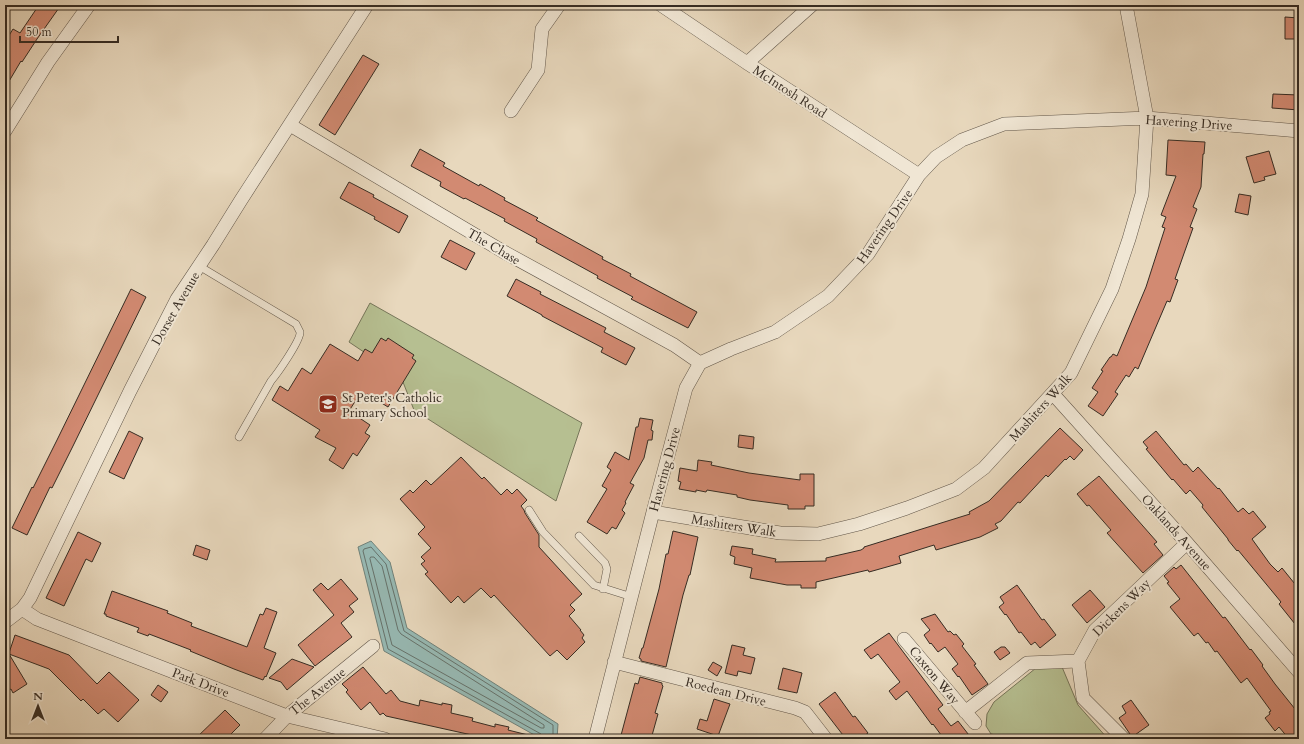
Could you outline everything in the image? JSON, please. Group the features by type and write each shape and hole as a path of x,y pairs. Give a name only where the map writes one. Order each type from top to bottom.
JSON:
{"street":[{"path":"5,131 48,62 89,5"},
{"name":"Dorset Avenue","path":"5,622 22,609 30,598 130,391 177,299 367,5"},
{"path":"511,111 538,70 542,29 559,5"},
{"name":"McIntosh Road","path":"661,5 919,175"},
{"path":"747,63 812,5"},
{"name":"Mashiters Walk","path":"653,512 780,533 818,534 859,524 908,508 956,489 984,468 1071,374 1112,289 1129,239 1142,194 1147,118 1126,5"},
{"name":"Havering Drive","path":"595,739 686,388 700,364 731,349 775,332 828,296 868,254 919,175 936,156 962,140 1004,124 1147,118 1299,131"},
{"name":"The Chase","path":"290,125 504,252 674,345 700,364"},
{"name":"Oaklands Avenue","path":"1052,394 1187,543 1299,672"},
{"name":"Dickens Way","path":"1078,661 1094,630 1187,543"},
{"name":"Park Drive","path":"22,609 37,618 287,716 383,739"},
{"name":"Caxton Way","path":"904,639 975,723"},
{"name":"The Avenue","path":"265,739 287,716 373,646"},
{"path":"1078,661 1083,698 1124,739"},
{"name":"Caxton Way","path":"966,712 1027,663 1078,661"},
{"name":"Roedean Drive","path":"614,662 795,708 805,712 826,739"}],"lane":[{"path":"199,266 296,324 300,333 298,339 277,374 271,381 239,437"},
{"path":"529,510 543,532 594,585 632,597"},
{"path":"579,536 605,563 606,569 603,588"}],"green space":[{"path":"370,303 582,423 556,501 414,410 401,377 349,342"},
{"path":"1062,667 1078,705 1108,739 1006,739 1005,737 991,734 986,726 987,714 994,702 1036,668"}],"water":[{"path":"371,541 390,562 407,628 558,724 557,739 538,737 384,651 358,547"}],"building":[{"path":"39,5 61,5 22,62 21,61 5,88 5,42 13,29 20,33"},
{"path":"1285,17 1299,18 1299,39 1285,39"},
{"path":"363,55 379,64 335,135 319,125"},
{"path":"1273,94 1299,95 1299,110 1272,108"},
{"path":"1168,140 1205,142 1201,187 1193,207 1197,209 1190,227 1193,228 1175,279 1178,280 1170,302 1167,301 1138,369 1135,367 1129,377 1126,375 1115,392 1118,394 1103,416 1088,406 1098,392 1092,388 1103,371 1101,370 1110,357 1113,354 1117,356 1146,287 1165,228 1162,227 1166,217 1161,215 1176,176 1166,175"},
{"path":"420,149 445,163 443,166 479,186 480,184 505,198 504,200 538,218 536,220 603,257 602,259 631,274 630,276 697,312 688,328 631,299 633,297 597,278 598,276 536,242 537,239 504,221 505,219 440,186 441,182 411,166"},
{"path":"1269,151 1276,174 1264,177 1265,180 1254,183 1246,157"},
{"path":"349,182 374,195 373,197 408,216 399,233 374,219 375,217 340,198"},
{"path":"1239,194 1251,196 1248,215 1235,212"},
{"path":"450,240 475,253 466,270 441,257"},
{"path":"516,279 541,292 540,294 606,328 604,332 635,348 626,365 601,352 603,348 507,296"},
{"path":"131,289 146,297 52,488 50,487 27,535 12,528"},
{"path":"381,338 386,341 388,338 414,355 412,358 416,361 388,407 361,392 349,411 370,425 365,433 370,436 357,456 353,453 343,469 329,460 336,448 315,437 320,430 272,400 280,386 288,391 302,368 311,374 330,344 358,361 365,349 372,353"},
{"path":"640,418 653,420 651,430 653,431 652,440 648,440 644,458 630,483 634,485 622,510 625,513 616,529 612,527 607,534 587,522 607,489 602,486 611,470 607,467 615,452 629,460 636,427 638,427"},
{"path":"1060,428 1083,450 1074,460 1070,456 1066,460 1065,459 1048,477 1046,475 1020,503 1018,502 1001,521 995,524 998,528 980,537 936,550 934,545 899,556 901,563 869,572 868,570 816,582 816,588 801,588 801,585 787,585 750,578 752,568 734,564 735,557 730,555 732,546 753,549 752,554 776,559 775,562 826,561 826,558 861,550 864,547 970,514 969,512 989,501"},
{"path":"129,431 143,438 124,479 109,472"},
{"path":"1156,431 1184,465 1186,464 1193,472 1198,467 1218,489 1219,488 1238,512 1243,508 1249,514 1253,511 1266,527 1252,539 1270,564 1278,572 1282,568 1299,589 1299,629 1279,604 1281,602 1228,540 1202,507 1203,505 1190,490 1186,494 1146,449 1148,448 1143,442"},
{"path":"739,435 754,437 753,449 738,447"},
{"path":"461,457 482,479 484,477 501,495 507,489 512,494 517,489 527,500 521,506 539,535 539,547 582,594 570,605 575,610 569,616 581,630 584,635 582,638 585,642 567,660 557,650 550,656 494,595 491,598 481,588 464,603 458,596 451,603 425,574 428,572 421,564 425,561 421,557 431,548 418,534 425,527 400,499 410,490 413,493 426,480 431,485"},
{"path":"698,460 712,462 711,465 749,473 800,480 800,474 814,474 814,506 805,506 805,509 788,509 788,505 750,500 737,497 737,495 707,490 706,492 696,490 696,492 679,489 681,482 678,481 680,468 697,471"},
{"path":"1099,476 1157,542 1154,544 1163,555 1143,573 1107,533 1111,530 1077,494"},
{"path":"673,531 698,537 690,575 683,595 666,667 641,661 639,658 659,589 666,554 668,554"},
{"path":"78,532 101,543 92,562 86,559 64,606 46,598"},
{"path":"196,545 210,550 207,560 193,555"},
{"path":"1181,565 1223,618 1225,617 1250,650 1251,649 1275,684 1299,714 1299,739 1289,739 1279,727 1275,731 1265,718 1271,711 1247,678 1241,683 1217,651 1215,652 1208,642 1206,643 1198,633 1194,636 1170,607 1180,599 1167,583 1169,582 1164,576 1174,567 1176,569"},
{"path":"341,579 358,599 349,606 354,612 341,623 352,637 315,666 298,645 334,615 313,590 321,583 328,590"},
{"path":"1017,585 1042,620 1044,619 1056,635 1040,648 1035,642 1031,645 1021,632 1019,633 1006,614 1005,615 999,607 1004,603 1000,597"},
{"path":"1090,590 1105,607 1087,623 1072,605"},
{"path":"112,591 168,611 167,613 192,623 191,626 247,647 260,614 263,615 266,608 277,612 264,648 276,653 266,677 265,676 263,680 234,669 190,651 191,650 149,634 148,636 137,632 139,628 106,616 106,614 104,614"},
{"path":"935,614 948,632 950,631 954,635 956,634 964,644 962,646 976,664 974,665 988,684 972,695 959,676 958,677 952,669 958,664 945,647 938,652 924,635 930,630 921,619"},
{"path":"889,633 943,705 938,709 951,726 958,721 972,739 944,739 907,691 896,700 889,691 900,682 878,654 871,659 864,650"},
{"path":"15,635 69,655 97,684 109,672 139,700 118,722 104,709 98,714 83,699 81,701 49,669 9,654 27,684 13,693 11,689 5,692 5,647 9,653"},
{"path":"732,645 745,648 743,655 755,658 751,674 738,671 737,676 725,673"},
{"path":"1001,647 1005,647 1010,653 1000,660 994,652"},
{"path":"292,659 314,667 287,690 281,682 269,678"},
{"path":"713,662 722,667 717,676 708,670"},
{"path":"363,667 386,694 391,690 400,701 419,706 420,700 442,705 442,703 452,705 451,713 473,718 472,721 495,727 495,724 509,727 508,730 528,735 528,739 490,739 386,716 383,713 380,715 370,702 361,710 346,692 348,690 342,684"},
{"path":"783,668 802,673 797,693 778,689"},
{"path":"640,677 662,683 663,686 655,713 658,714 651,739 620,739 635,683 638,684"},
{"path":"158,685 168,692 161,702 151,695"},
{"path":"835,692 853,717 855,716 868,733 860,739 846,739 819,704"},
{"path":"714,699 730,704 718,736 697,729 700,719 707,721"},
{"path":"1131,700 1149,725 1132,737 1119,718 1126,713 1122,706"},
{"path":"225,710 240,725 226,739 195,739"}],"place":[{"name":"St Peter's Catholic Primary School","path":"328,404"}]}
